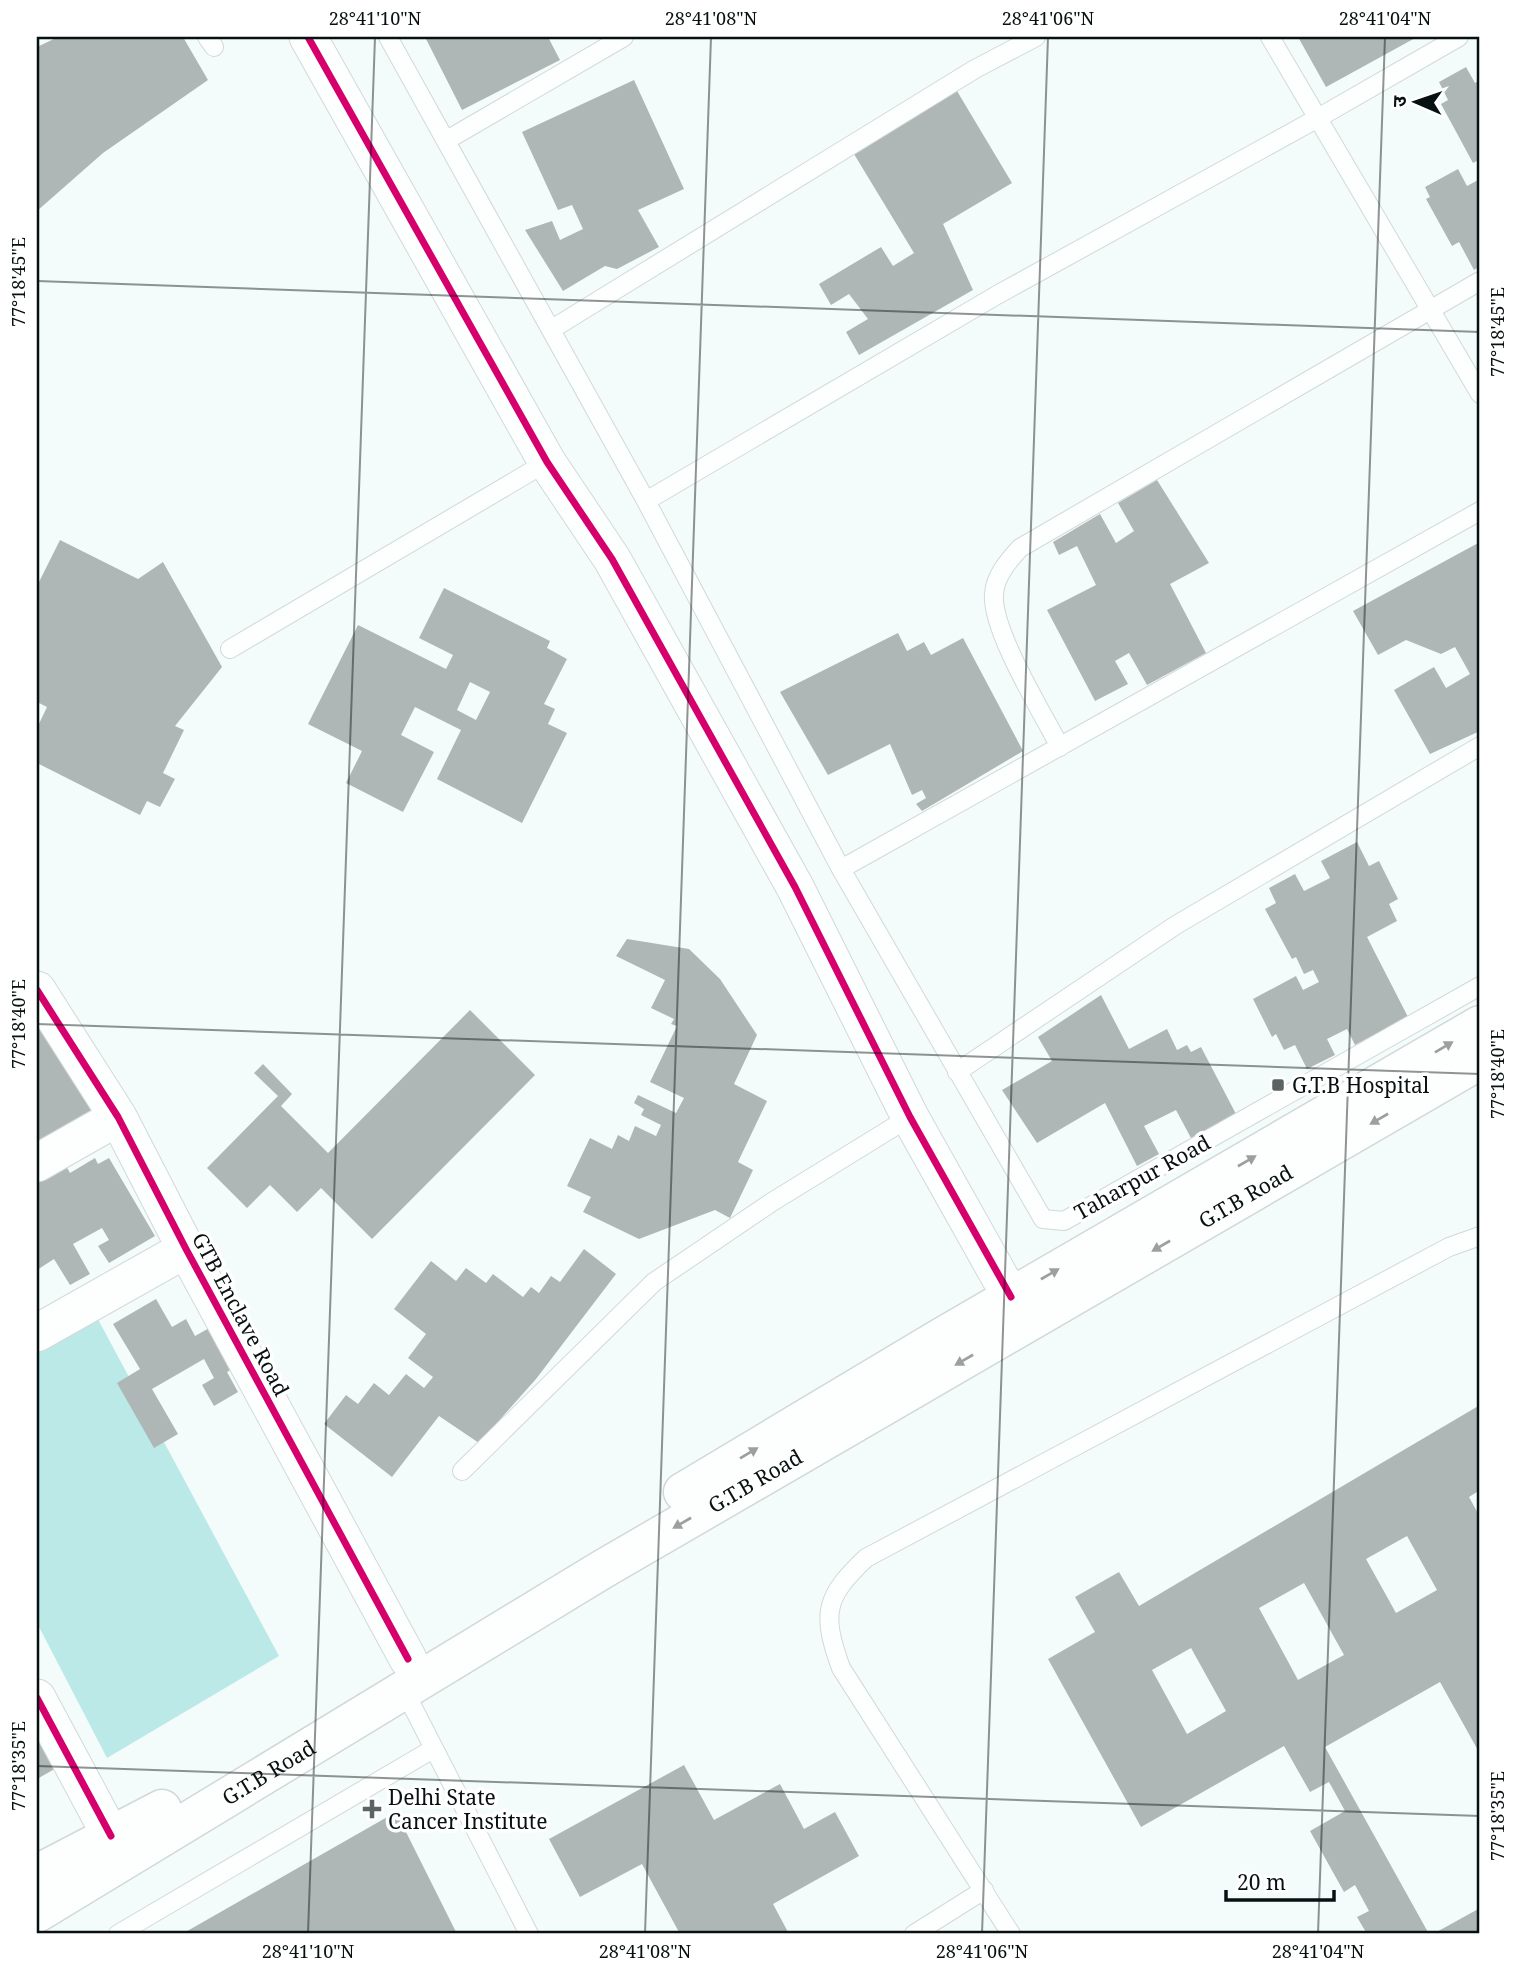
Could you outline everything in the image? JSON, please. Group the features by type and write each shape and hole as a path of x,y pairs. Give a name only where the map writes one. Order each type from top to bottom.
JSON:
{"main road":[{"name":"G.T.B Road","path":"37,1913 406,1674 1011,1297 1480,1025"},
{"name":"G.T.B Road","path":"37,1874 198,1790 406,1674 603,1569 1480,1060"}],"street":[{"path":"308,37 547,462 612,559 795,887 910,1117 1011,1297"},
{"name":"GTB Enclave Road","path":"39,997 118,1117 406,1674"},
{"path":"37,1163 118,1117"},
{"path":"37,1333 186,1249"},
{"path":"37,1698 111,1836"}],"lane":[{"path":"388,37 447,140 624,37"},
{"path":"552,329 975,69 1036,37"},
{"path":"1270,37 1480,394"},
{"path":"646,500 996,295 1318,118 1459,37"},
{"name":"Taharpur Road","path":"447,140 646,500 841,869 1043,1219 1064,1221 1480,986"},
{"path":"1059,747 998,623 993,593 1003,566 1020,548 1480,281"},
{"path":"230,649 547,462"},
{"path":"841,869 1480,511"},
{"path":"957,1072 1176,925 1480,746"},
{"path":"462,1471 654,1282 772,1202 910,1117"},
{"path":"1011,1934 985,1889 841,1668 830,1639 829,1612 838,1585 866,1558 1449,1247 1480,1236"},
{"path":"406,1674 433,1749 529,1934"},
{"path":"118,1934 433,1749"},
{"path":"914,1934 985,1889"}],"shaded area":[{"path":"93,1310 279,1656 107,1758 37,1623 37,1339"}],"building":[{"path":"58,37 183,37 208,80 103,153 37,211 37,47"},
{"path":"425,37 548,37 560,60 462,110"},
{"path":"1298,37 1417,37 1326,87"},
{"path":"1466,67 1475,83 1480,80 1480,159 1473,163 1441,104 1448,100 1439,82"},
{"path":"634,80 684,189 638,210 659,247 617,269 605,266 563,291 525,230 552,221 560,240 583,229 572,205 558,210 522,132"},
{"path":"957,91 1012,183 943,224 973,290 859,355 846,332 868,319 849,294 831,305 819,284 881,247 893,266 914,253 854,154"},
{"path":"1458,169 1467,186 1480,179 1480,266 1474,270 1459,242 1452,246 1426,199 1430,197 1425,187"},
{"path":"1157,480 1209,563 1170,584 1206,653 1147,685 1129,653 1115,661 1128,684 1095,701 1047,610 1096,585 1077,546 1059,555 1053,542 1100,514 1116,543 1134,531 1118,503"},
{"path":"60,540 138,579 163,562 222,667 175,726 184,730 163,773 175,779 160,807 147,801 140,815 37,763 37,728 47,707 37,702 37,586"},
{"path":"1480,542 1480,731 1430,754 1394,690 1434,667 1446,688 1470,674 1455,647 1441,654 1406,640 1378,655 1353,611"},
{"path":"444,588 550,641 547,648 567,659 544,704 555,709 548,724 567,733 522,823 437,779 461,730 415,707 401,735 434,752 403,812 346,783 362,751 308,724 358,625 446,669 453,655 419,638","holes":["470,682 490,692 476,720 457,710"]},
{"path":"898,633 907,651 924,642 931,655 963,638 1023,751 922,811 916,804 926,798 922,790 912,795 890,744 828,775 780,692"},
{"path":"1357,842 1369,866 1379,861 1398,899 1389,904 1397,921 1367,937 1408,1017 1355,1045 1347,1029 1327,1039 1335,1055 1307,1069 1295,1045 1284,1050 1276,1034 1272,1037 1253,999 1296,976 1303,990 1319,982 1313,970 1304,974 1296,957 1292,959 1265,909 1276,903 1269,888 1295,874 1304,891 1330,878 1321,861"},
{"path":"627,939 689,949 720,979 757,1035 734,1084 767,1101 738,1162 753,1170 730,1218 715,1210 639,1239 583,1212 591,1197 567,1186 590,1138 612,1149 618,1135 629,1141 635,1126 656,1136 661,1125 641,1115 644,1109 634,1103 638,1095 676,1113 684,1098 650,1082 677,1026 671,1024 674,1019 651,1008 665,980 616,956"},
{"path":"1101,995 1129,1049 1167,1029 1177,1050 1187,1045 1191,1052 1201,1047 1236,1114 1191,1138 1176,1110 1144,1126 1159,1154 1137,1166 1105,1103 1037,1143 1002,1090 1052,1061 1038,1037"},
{"path":"37,1008 101,1106 37,1143"},
{"path":"470,1010 535,1075 372,1239 321,1188 297,1212 270,1185 247,1208 207,1168 278,1096 254,1073 263,1064 292,1094 281,1106 328,1153"},
{"path":"61,1157 70,1173 95,1158 98,1164 109,1158 155,1236 109,1263 98,1246 109,1240 102,1228 73,1244 90,1274 70,1285 54,1259 37,1270 37,1171"},
{"path":"584,1249 616,1274 536,1379 479,1443 439,1416 392,1477 324,1424 346,1395 358,1404 374,1383 389,1395 406,1374 424,1388 433,1377 408,1358 426,1334 394,1309 431,1261 456,1281 466,1268 486,1283 493,1274 523,1297 531,1287 539,1293 551,1276 560,1282"},
{"path":"156,1299 172,1327 186,1319 195,1336 218,1323 241,1364 227,1372 238,1392 214,1406 202,1385 214,1378 204,1359 152,1389 178,1434 154,1448 117,1383 140,1369 113,1324"},
{"path":"1480,1405 1480,1490 1469,1497 1480,1517 1480,1754 1440,1682 1325,1747 1429,1934 1367,1934 1357,1917 1369,1911 1355,1885 1344,1892 1310,1831 1345,1811 1329,1782 1310,1792 1284,1746 1141,1827 1048,1659 1095,1632 1075,1597 1119,1572 1139,1606","holes":["1407,1536 1437,1590 1396,1613 1366,1559","1304,1583 1344,1655 1298,1680 1259,1608","1191,1648 1226,1711 1187,1734 1152,1670"]},
{"path":"37,1729 58,1767 37,1779"},
{"path":"684,1765 714,1820 780,1784 804,1829 835,1812 859,1856 773,1904 789,1934 680,1934 642,1864 580,1897 549,1839"},
{"name":"Delhi State Cancer Institute","path":"396,1812 457,1934 182,1934"},
{"path":"1480,1908 1480,1930 1473,1934 1433,1934"}],"cycle path":[{"path":"308,37 547,462 612,559 795,887 910,1117 1011,1297"},
{"path":"37,990 118,1117 186,1249 408,1659"},
{"path":"37,1698 111,1836"}],"place":[{"name":"G.T.B Hospital","path":"1278,1085"},
{"name":"Delhi State Cancer Institute","path":"372,1809"}]}
